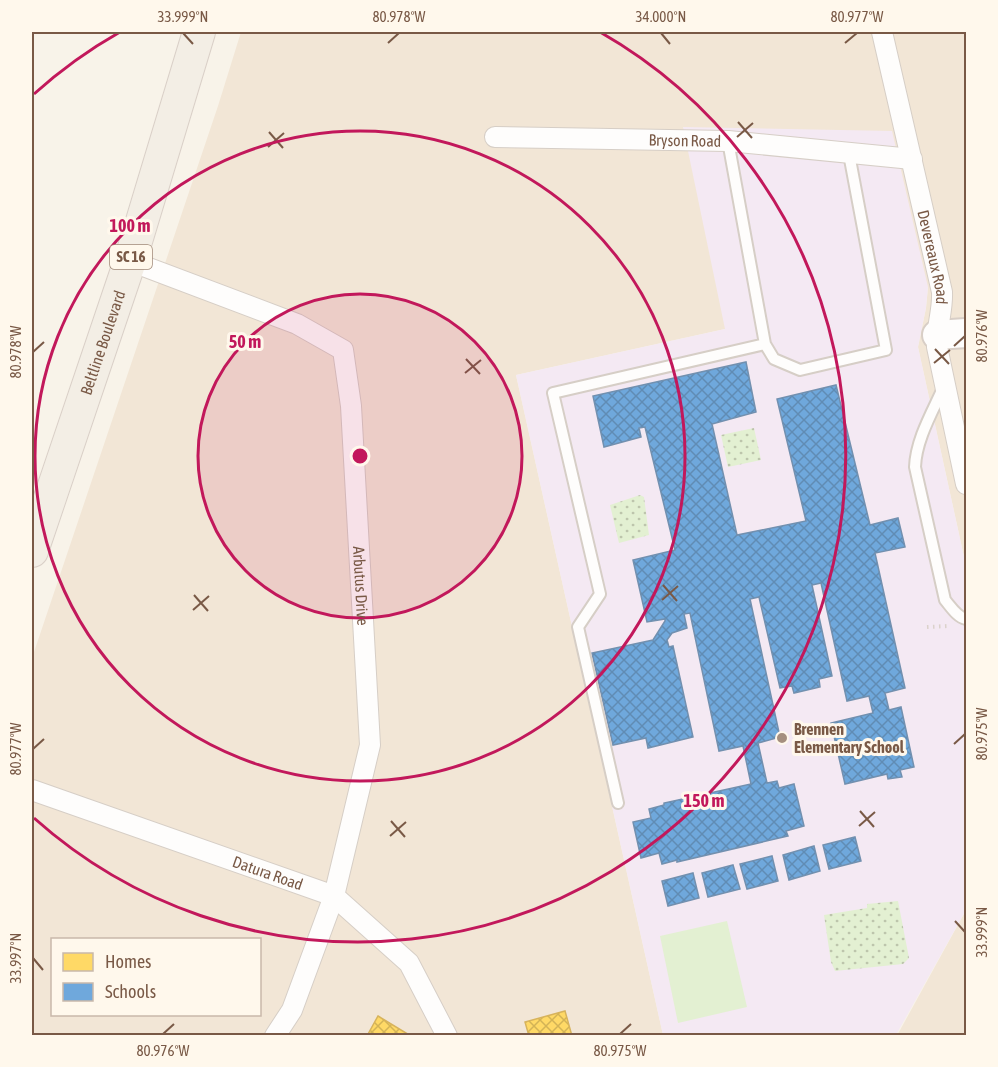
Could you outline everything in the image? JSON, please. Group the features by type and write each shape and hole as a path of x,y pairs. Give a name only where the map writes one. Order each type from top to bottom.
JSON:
{"main road":[{"name":"Beltline Boulevard","path":"56,480 130,261 199,32"},
{"name":"SC 16","path":"32,515 56,480"},
{"name":"SC 16","path":"32,551 56,480"}],"street":[{"name":"Devereaux Road","path":"882,32 942,292 943,308 936,334 937,347 966,484"},
{"name":"Bryson Road","path":"495,137 728,141 912,159"},
{"name":"Arbutus Drive","path":"130,261 297,324 343,350 351,406 370,745 334,896 292,1010 275,1035"},
{"path":"936,334 966,333"},
{"name":"Datura Road","path":"32,790 334,896 409,963 447,1035"}],"lane":[{"path":"728,141 765,344 774,359 800,370 886,350 849,154"},
{"path":"618,803 578,627 600,594 553,393 765,344"},
{"path":"945,382 921,439 915,467 945,600 953,611 966,619"}],"shaded area":[{"path":"241,32 966,32 966,566 918,347 928,287 516,375 663,1035 32,1036 32,658"},
{"name":"Brennen Elementary School","path":"683,127 892,131 928,287 918,347 966,566 966,910 896,1035 663,1035 516,375 725,329"},
{"path":"966,910 966,1035 896,1036 899,1032"}],"green space":[{"path":"754,428 761,460 728,467 721,435"},
{"path":"640,495 644,497 649,535 619,543 610,505"},
{"path":"898,901 909,958 903,964 835,971 831,962 824,915 867,908 867,904"},
{"path":"727,921 747,1007 678,1023 660,936"}],"building: Homes":[{"path":"565,1011 572,1036 529,1036 525,1022"},
{"path":"378,1016 411,1036 367,1036"}],"building: Schools":[{"path":"746,362 756,412 712,424 737,535 806,521 777,399 836,385 870,525 898,518 905,547 875,553 905,688 885,693 889,710 901,707 914,767 900,770 902,777 888,779 887,774 845,784 831,723 873,713 869,696 847,701 821,583 812,585 832,676 819,679 820,687 794,693 792,686 780,688 759,597 750,599 780,737 758,743 767,783 777,781 779,788 794,784 804,826 786,831 788,836 662,864 659,853 641,858 633,822 651,818 649,809 664,805 664,803 751,784 743,746 719,751 690,613 684,614 687,628 672,633 667,640 669,647 673,646 693,737 648,748 646,738 613,745 592,653 653,640 665,619 647,622 633,560 675,550 645,427 639,428 641,437 604,447 593,396"},
{"path":"855,837 861,861 829,869 823,845"},
{"path":"814,846 820,871 789,880 783,855"},
{"path":"772,856 778,881 747,889 740,864"},
{"path":"733,865 740,889 708,897 702,873"},
{"path":"693,873 699,898 668,906 662,881"}],"place":[{"name":"Brennen Elementary School","path":"782,738"}]}
